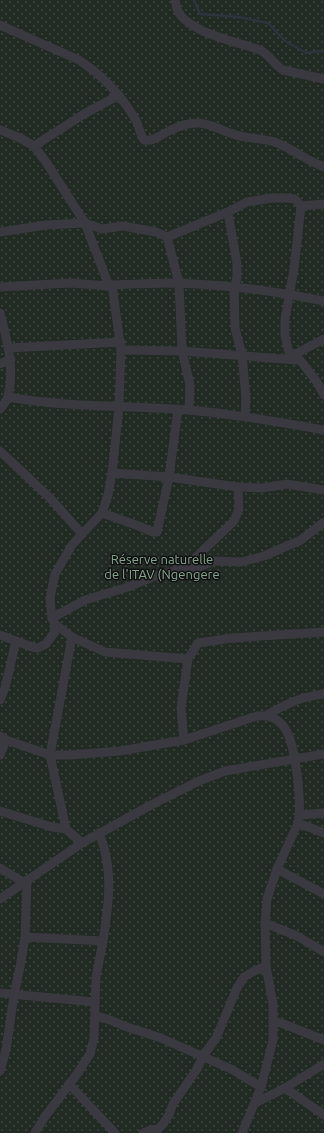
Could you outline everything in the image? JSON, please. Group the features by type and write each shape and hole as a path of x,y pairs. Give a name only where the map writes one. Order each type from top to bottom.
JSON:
{"street":[{"path":"175,0 176,9 189,24 216,36 262,51 277,67 283,70 324,79"},
{"path":"0,25 79,60 91,68 119,95 135,118 144,140 148,141 154,139 180,126 199,123 210,125 234,135 277,143 324,167"},
{"path":"34,146 84,114 119,95"},
{"path":"0,130 20,138 34,146 85,222 111,285 121,346 119,407 112,473 108,495 102,513 72,545 55,574 50,598 54,633 46,644 38,648 0,635"},
{"path":"0,232 46,225 85,222 102,229 123,226 156,232 167,236 228,212 247,202 272,198 287,198 295,200 301,206 324,204"},
{"path":"290,357 285,336 285,319 294,270 301,206"},
{"path":"228,212 237,264 237,278 234,287 235,328 242,355 246,398 245,416"},
{"path":"167,236 179,284 182,351 190,385 189,410"},
{"path":"0,287 70,283 111,285 179,284 234,287 289,294 324,301"},
{"path":"0,313 11,360 8,397 0,409"},
{"path":"290,357 324,339"},
{"path":"9,348 121,346 300,360"},
{"path":"290,357 300,360 317,382 324,395"},
{"path":"0,364 11,360"},
{"path":"8,397 51,403 189,410 245,416 324,430"},
{"path":"102,513 152,532 157,532 169,477 178,409"},
{"path":"0,451 50,498 82,534"},
{"path":"112,473 169,477 238,487 262,488 287,484 324,490"},
{"path":"174,571 193,560 234,521 239,509 238,487"},
{"path":"53,621 85,600 128,587 155,576 174,571 196,569 213,561 241,562 264,556 301,540 324,522"},
{"path":"53,621 72,637 105,652 188,659"},
{"path":"184,740 181,708 188,659 198,643 232,638 324,632"},
{"path":"66,829 50,754 72,637"},
{"path":"0,700 5,688 16,641"},
{"path":"0,755 3,738 50,754 70,755 120,751 184,740 250,718 267,715 292,701 303,697 324,694"},
{"path":"242,1133 261,1087 273,1040 273,1004 266,966 265,923 267,899 277,869 299,819 298,789 290,739 284,727 279,722 267,715"},
{"path":"0,898 99,833 194,784 226,771 324,754"},
{"path":"0,811 52,827 66,829 82,843"},
{"path":"299,819 324,813"},
{"path":"299,819 324,832"},
{"path":"35,1133 90,1054 94,1038 96,977 107,917 109,877 106,857 99,833"},
{"path":"0,868 25,881"},
{"path":"277,869 324,894"},
{"path":"0,1071 25,937 25,881"},
{"path":"265,923 297,936 324,952"},
{"path":"25,937 103,941"},
{"path":"143,1133 158,1129 163,1124 173,1104 216,1038 237,988 244,977 266,966"},
{"path":"0,992 14,995 95,1002"},
{"path":"95,1017 113,1021 131,1029 161,1038 233,1070 261,1087"},
{"path":"273,1022 324,1040"},
{"path":"255,1103 285,1088 324,1064"},
{"path":"69,1084 115,1133"},
{"path":"285,1088 324,1115"}],"green space":[{"name":"Réserve naturelle de l'ITAV (Ngengere","path":"0,0 324,0 324,1133 0,1133"}],"waterway":[{"path":"194,0 200,14 239,17 268,23 285,41 306,53 324,52"}]}
